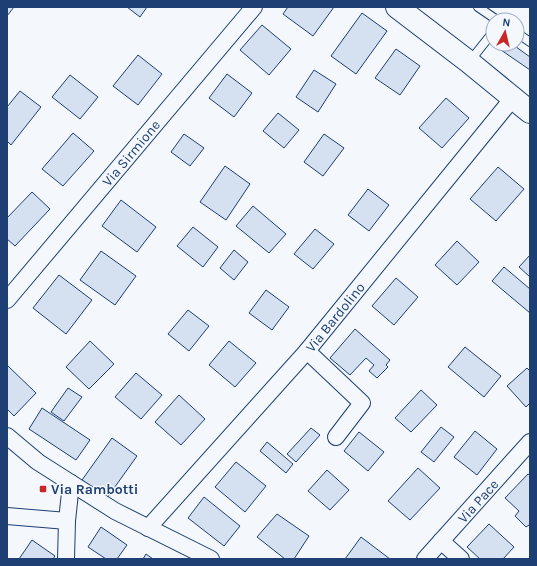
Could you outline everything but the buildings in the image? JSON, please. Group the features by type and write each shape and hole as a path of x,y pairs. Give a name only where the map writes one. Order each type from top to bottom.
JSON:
{"main road":[{"path":"397,7 469,62 530,112"}],"street":[{"name":"Via Sirmione","path":"7,300 254,7"},
{"name":"Via Bardolino","path":"148,528 307,351 513,98"},
{"path":"307,351 362,403 336,437"},
{"path":"7,436 38,462 115,512 211,559"},
{"name":"Via Pace","path":"425,559 529,446"},
{"path":"66,559 67,521 71,484"},
{"path":"7,516 67,521"},
{"path":"442,541 461,559"}],"lane":[{"path":"469,62 485,42"}],"place":[{"name":"Via Rambotti","path":"43,489"}]}
